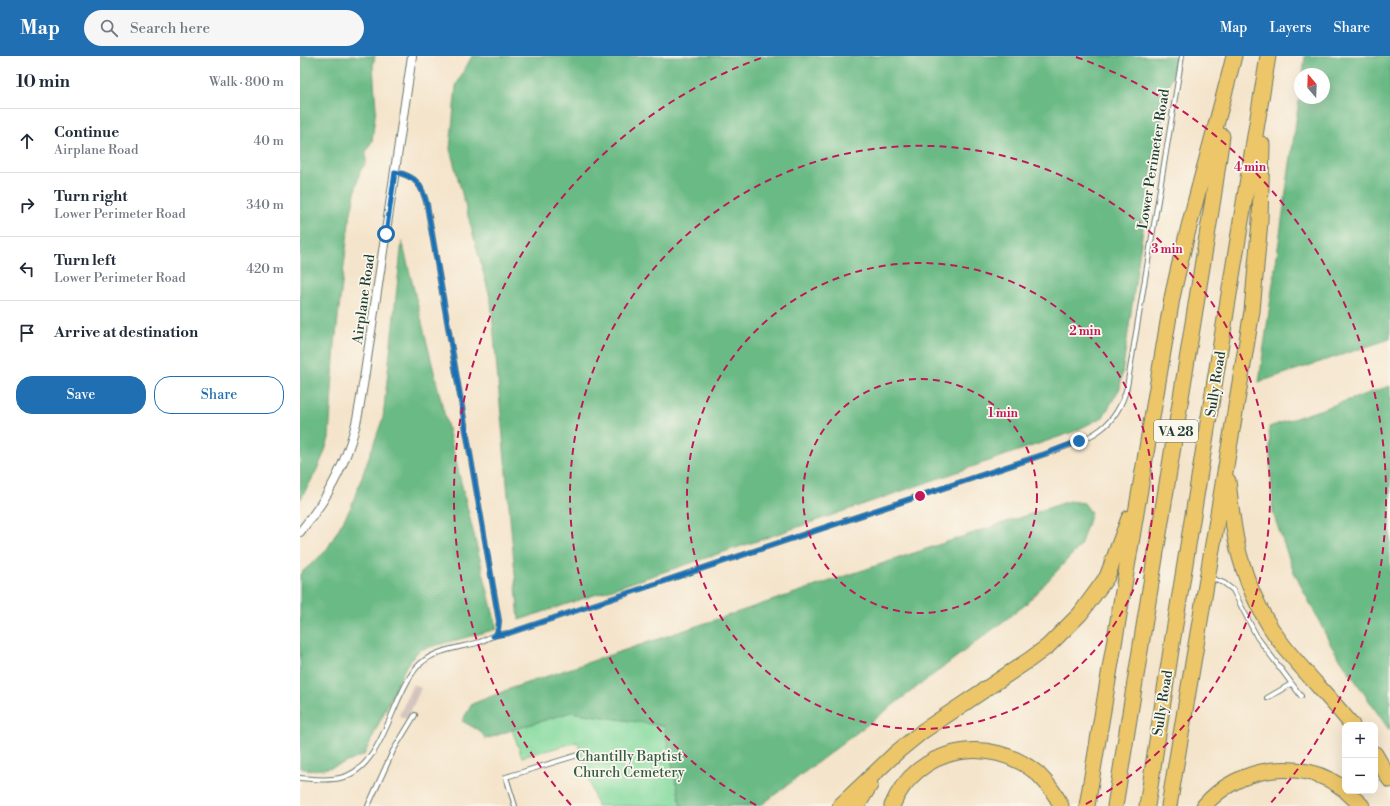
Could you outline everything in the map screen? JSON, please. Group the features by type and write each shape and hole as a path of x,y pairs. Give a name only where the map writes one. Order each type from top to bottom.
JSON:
{"highway":[{"path":"1087,806 1143,479 1172,298 1182,252 1234,56"},
{"name":"VA 28","path":"1115,806 1212,207 1226,101 1234,56"},
{"name":"Sully Road","path":"1147,806 1268,56"},
{"path":"1168,806 1252,315 1260,221 1265,75"},
{"path":"1226,466 1236,540 1240,558 1249,583 1262,610 1286,649 1349,722"},
{"path":"840,806 897,752 940,719 1036,655 1080,614 1107,577 1143,479"},
{"path":"892,806 904,785 911,777 929,763 949,754 972,750 985,750 998,753 1021,763 1042,778 1052,789 1061,806"},
{"path":"857,806 867,789 897,752"},
{"path":"1377,758 1390,780"},
{"path":"1204,806 1221,790 1239,779 1276,769 1307,772 1328,779 1342,788"},
{"path":"1350,794 1362,806"}],"street":[{"name":"Airplane Road","path":"300,532 316,512 331,487 344,459 355,429 364,379 412,56"}],"lane":[{"name":"Lower Perimeter Road","path":"300,778 340,778 360,769 366,764 373,753 411,674 419,665 434,654 481,641 493,636 509,633 1045,454 1087,438 1102,429 1109,423 1118,410 1127,386 1182,56"},
{"path":"395,172 406,174 415,180 422,190 427,205 499,621 496,635 493,636"},
{"path":"1207,577 1217,580 1233,590 1257,637 1301,696"},
{"path":"1267,698 1291,684"},
{"path":"368,806 393,751 415,714"},
{"path":"516,806 506,778 578,755"}],"shaded area":[{"path":"413,684 421,688 407,719 399,716"}],"green space":[{"path":"300,56 375,56 373,66 376,108 372,141 366,152 366,163 360,171 349,223 335,344 329,438 317,470 300,500"},
{"path":"472,56 1176,56 1153,160 1120,388 1103,417 1073,432 763,539 519,620 491,301 450,149 456,86"},
{"path":"1305,56 1390,56 1390,339 1259,382 1298,104 1330,104 1330,68 1304,68"},
{"path":"402,241 497,629 419,650 406,666 364,755 325,769 316,770 300,768 300,574 326,551 351,507 383,418"},
{"path":"1390,386 1390,731 1332,647 1293,570 1273,513 1269,427"},
{"path":"1069,501 1084,503 1091,513 1080,546 1025,605 760,806 681,806 664,726 571,712 486,739 480,731 462,721 472,704 512,688"},
{"name":"Chantilly Baptist Church Cemetery","path":"571,712 665,726 681,806 597,806 578,742 522,757 512,730"}],"route":[{"path":"386,234 395,172 406,174 415,180 419,185 427,205 500,624 496,635 493,636 509,633 1045,454 1079,441"}]}
